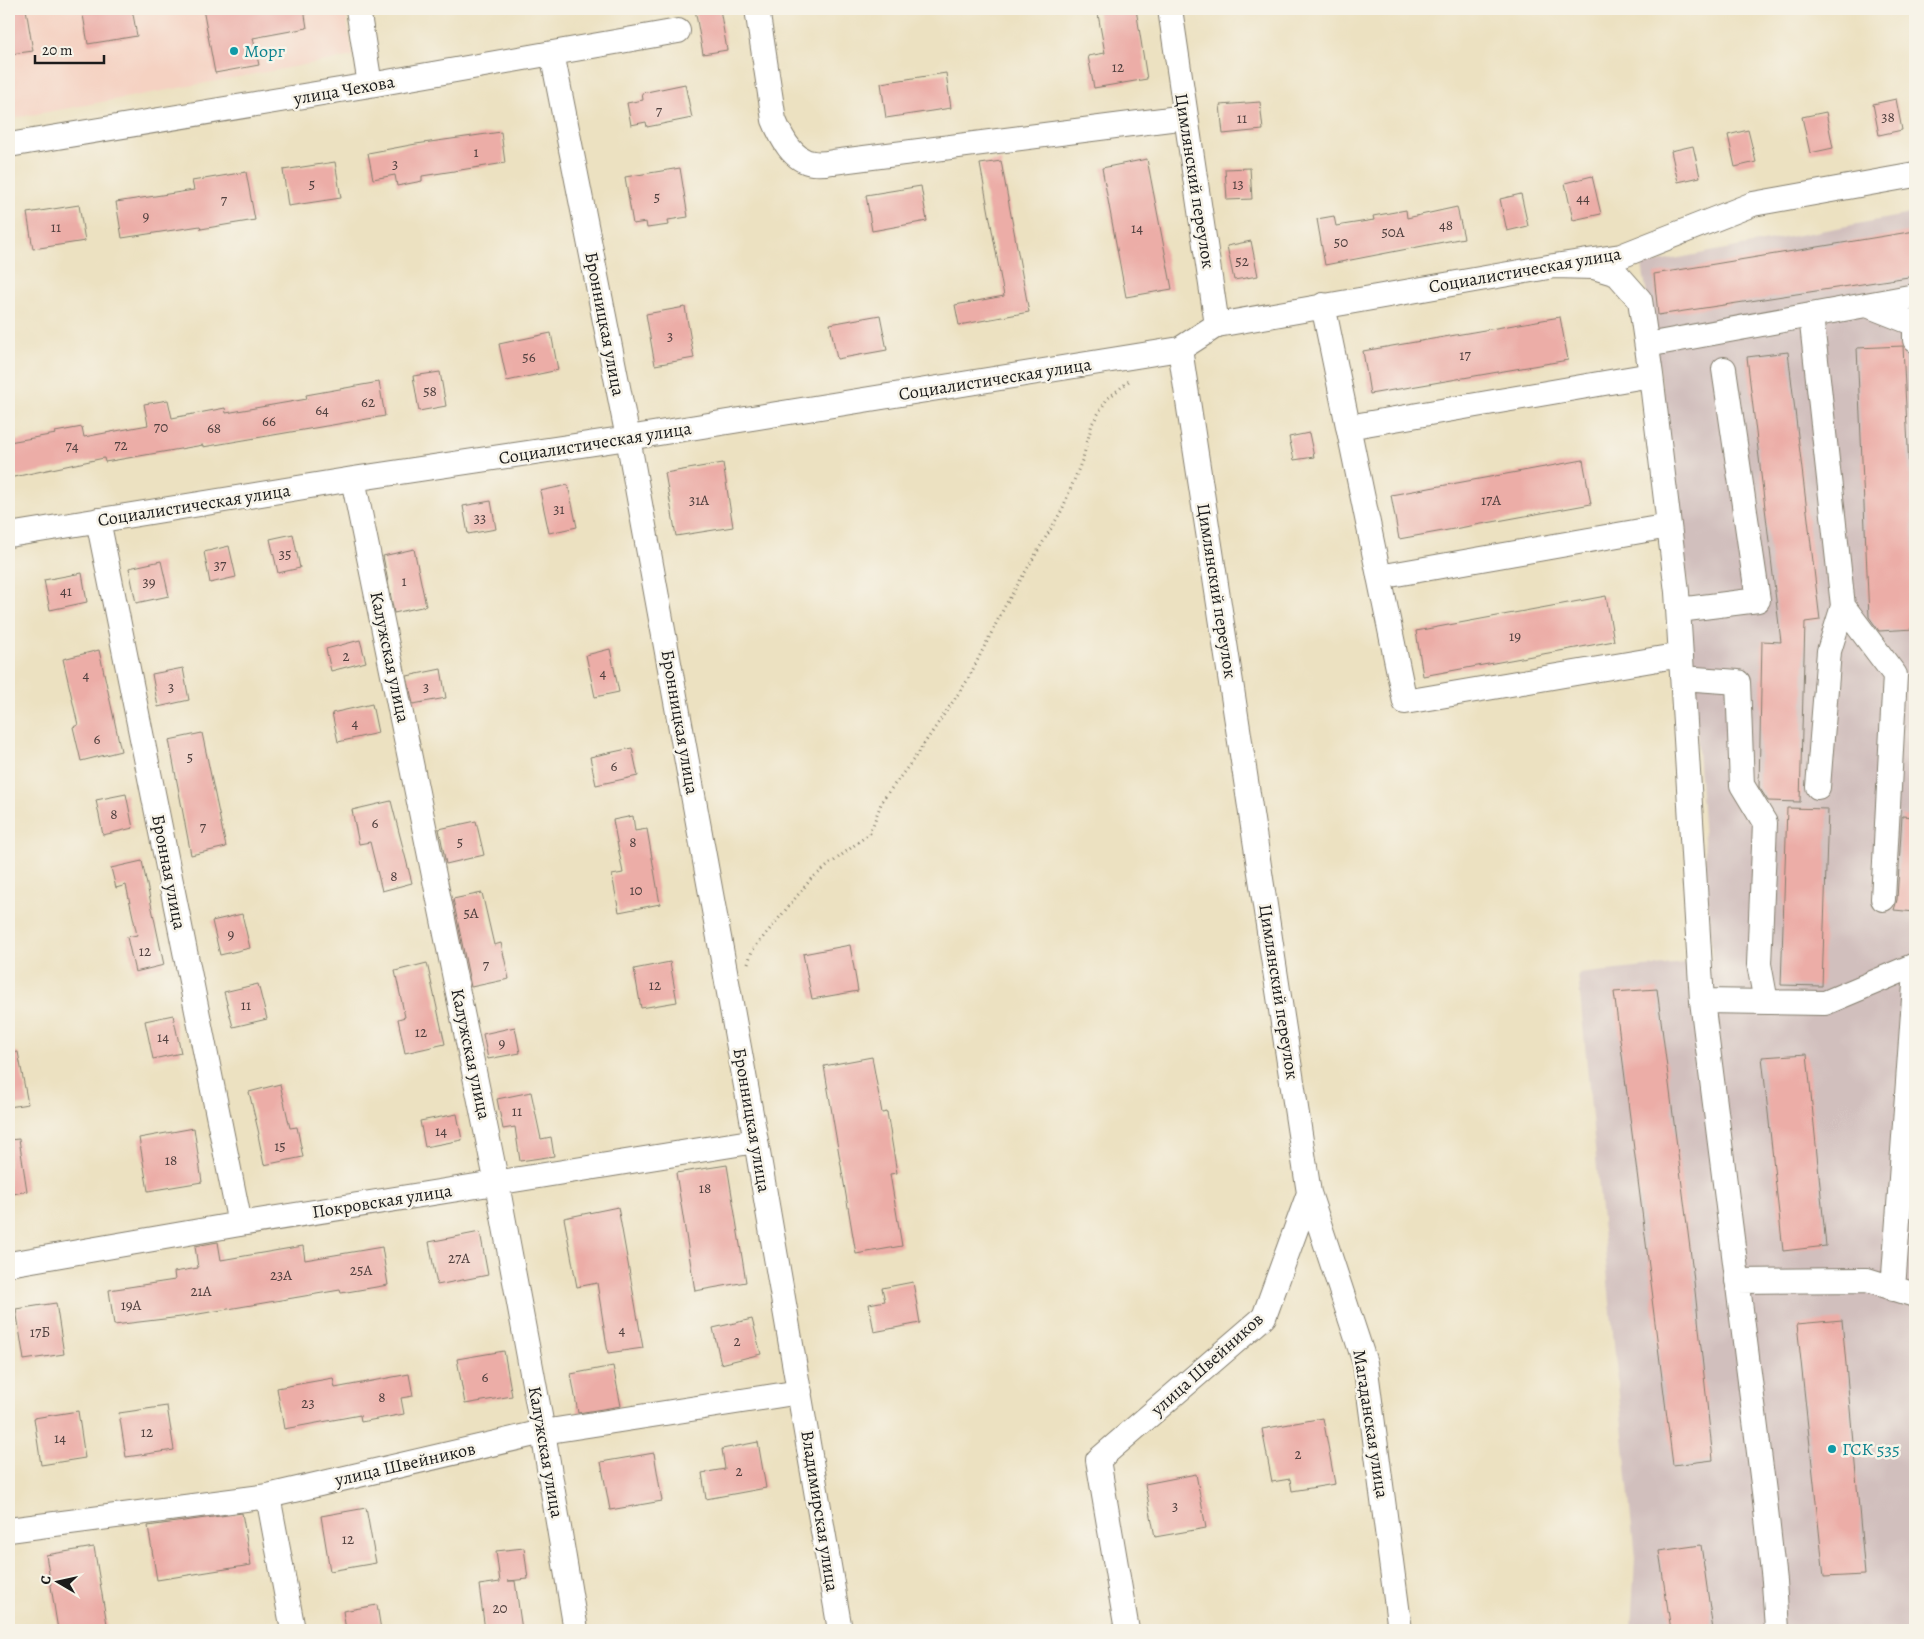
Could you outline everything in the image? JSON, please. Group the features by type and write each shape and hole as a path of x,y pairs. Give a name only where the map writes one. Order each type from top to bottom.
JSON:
{"street":[{"path":"358,9 370,85"},
{"path":"757,9 774,120 781,136 790,148 800,158 811,163 833,162 1186,117"},
{"name":"Цимлянский переулок","path":"1170,9 1217,325"},
{"name":"улица Чехова","path":"9,145 678,31"},
{"name":"Бронницкая улица","path":"552,53 628,438 800,1392"},
{"name":"Социалистическая улица","path":"1217,325 1323,305 1621,256 1753,204 1915,175"},
{"path":"1554,266 1594,267 1616,274 1640,300 1679,610 1702,1001 1772,1563 1777,1630"},
{"path":"1647,345 1915,296"},
{"path":"1323,305 1405,702 1681,655"},
{"path":"1867,305 1915,324 1915,340"},
{"path":"1811,315 1843,606 1829,652 1818,787"},
{"path":"1180,349 1217,325"},
{"name":"Цимлянский переулок","path":"1180,349 1310,1193"},
{"name":"Социалистическая улица","path":"9,535 1180,349"},
{"path":"1679,610 1758,600 1724,369"},
{"path":"1348,427 1651,376"},
{"name":"Калужская улица","path":"353,480 497,1184 543,1432 576,1630"},
{"name":"Бронная улица","path":"98,520 240,1224"},
{"path":"1379,577 1669,526"},
{"path":"1843,606 1895,675 1883,900"},
{"path":"1682,678 1738,682 1742,785 1765,822 1759,964 1766,1002"},
{"path":"1702,1001 1825,1003 1915,965"},
{"path":"1737,1281 1867,1280 1904,1292 1915,985"},
{"name":"Покровская улица","path":"9,1264 240,1224 756,1141"},
{"name":"улица Швейников","path":"1126,1630 1098,1460 1264,1317 1310,1193"},
{"name":"Магаданская улица","path":"1310,1193 1364,1363 1400,1630"},
{"name":"улица Швейников","path":"9,1530 268,1496 543,1432 800,1392"},
{"name":"Владимирская улица","path":"800,1392 840,1630"},
{"path":"268,1496 293,1630"}],"path":[{"path":"747,968 752,951 811,879 870,833 882,801 913,760 967,680 1004,606 1062,510 1083,458 1092,424 1107,398 1134,377"}],"shaded area":[{"path":"9,9 345,9 353,56 9,119"},
{"path":"1915,213 1915,1630 1631,1630 1635,1559 1578,974 1712,960 1687,584 1660,374 1642,265"}],"building":[{"path":"9,9 26,9 33,51 11,54"},
{"path":"82,9 132,9 137,36 88,44"},
{"name":"Морг","path":"203,9 304,9 307,28 253,38 259,65 215,73"},
{"path":"695,9 720,9 727,50 703,54"},
{"path":"1097,9 1136,9 1147,79 1094,88 1088,56 1105,53"},
{"path":"946,73 951,108 886,118 881,83"},
{"path":"685,84 692,118 647,127 646,122 631,125 627,103 643,100 642,93"},
{"path":"1896,99 1902,130 1879,135 1873,104"},
{"path":"1260,102 1263,130 1223,134 1220,105"},
{"path":"1826,112 1833,148 1810,153 1802,117"},
{"path":"1748,130 1756,162 1735,167 1728,135"},
{"path":"501,132 505,163 422,176 422,181 397,186 395,175 373,179 368,153"},
{"path":"1693,146 1700,177 1678,182 1671,151"},
{"path":"1147,159 1172,289 1126,297 1102,168"},
{"path":"1001,161 1029,312 959,325 955,305 1004,296 980,164"},
{"path":"335,162 341,198 288,206 283,170"},
{"path":"680,168 688,217 668,220 669,225 647,228 646,222 633,224 625,177"},
{"path":"1250,168 1252,199 1227,200 1225,169"},
{"path":"246,172 255,220 201,229 200,226 122,238 116,202 194,190 192,181"},
{"path":"1592,176 1601,214 1573,220 1565,183"},
{"path":"921,186 927,221 872,231 866,195"},
{"path":"1521,194 1528,226 1507,231 1500,199"},
{"path":"79,205 85,241 33,249 27,213"},
{"path":"1457,207 1464,238 1325,265 1317,219 1334,216 1336,226 1374,220 1373,216 1406,210 1407,218"},
{"path":"1915,231 1915,276 1658,315 1654,274"},
{"path":"1251,241 1258,276 1234,280 1227,246"},
{"path":"685,307 694,358 655,365 646,314"},
{"path":"880,315 887,350 837,359 830,324"},
{"path":"1560,317 1568,360 1370,394 1363,351"},
{"path":"551,333 558,370 507,381 499,344"},
{"path":"1903,346 1915,589 1915,629 1879,631 1869,617 1857,348"},
{"path":"1788,352 1820,620 1805,622 1800,802 1768,801 1759,787 1762,641 1781,642 1747,357"},
{"path":"440,372 446,406 419,411 413,376"},
{"path":"379,382 385,416 105,462 104,458 9,478 9,442 56,434 55,432 82,427 84,437 148,425 144,404 168,400 172,418 225,408 226,413 307,399 306,395"},
{"path":"1309,433 1314,457 1294,460 1289,437"},
{"path":"1583,460 1591,504 1399,539 1391,495"},
{"path":"723,463 733,527 676,536 665,473"},
{"path":"568,485 577,527 549,533 540,491"},
{"path":"491,501 496,529 468,534 463,506"},
{"path":"293,534 300,568 278,573 270,539"},
{"path":"229,546 236,577 210,583 204,552"},
{"path":"414,549 426,606 394,613 383,556"},
{"path":"161,561 169,596 136,603 129,568"},
{"path":"82,573 87,602 50,610 44,580"},
{"path":"1606,596 1614,641 1423,676 1416,631"},
{"path":"360,640 366,662 331,671 326,649"},
{"path":"610,649 619,692 595,697 586,655"},
{"path":"99,650 121,751 81,761 73,727 78,725 63,659"},
{"path":"183,668 189,700 158,707 152,674"},
{"path":"441,669 446,698 413,704 407,676"},
{"path":"372,704 378,733 338,742 332,713"},
{"path":"202,733 226,847 191,855 169,740"},
{"path":"632,748 638,776 596,785 590,757"},
{"path":"126,794 133,828 103,835 96,800"},
{"path":"391,801 412,883 382,891 370,842 359,844 352,810"},
{"path":"1787,808 1828,809 1822,986 1781,985"},
{"path":"633,816 635,831 647,829 660,904 619,912 612,875 623,873 613,820"},
{"path":"1902,816 1915,817 1915,912 1894,910 1897,900"},
{"path":"476,821 484,855 446,864 439,829"},
{"path":"142,861 164,965 135,972 127,937 137,935 126,885 116,888 111,868"},
{"path":"482,893 494,945 501,943 509,979 471,987 453,899"},
{"path":"242,914 250,948 220,955 212,921"},
{"path":"850,945 858,991 812,999 803,954"},
{"path":"670,962 677,1002 641,1008 634,969"},
{"path":"427,963 445,1044 405,1053 398,1019 405,1017 395,971"},
{"path":"258,984 267,1019 233,1027 224,992"},
{"path":"1657,989 1693,1272 1713,1460 1673,1465 1614,992"},
{"path":"173,1015 181,1053 153,1059 145,1021"},
{"path":"515,1027 520,1053 488,1059 483,1034"},
{"path":"18,1052 28,1104 9,1107 9,1053"},
{"path":"1807,1054 1826,1246 1783,1251 1762,1057"},
{"path":"872,1057 882,1113 887,1112 897,1173 890,1174 902,1246 856,1254 824,1066"},
{"path":"280,1084 290,1128 297,1127 303,1157 264,1165 249,1092"},
{"path":"531,1092 541,1139 551,1137 554,1156 520,1161 515,1127 503,1129 497,1099"},
{"path":"457,1114 462,1140 425,1147 420,1121"},
{"path":"194,1128 202,1182 148,1191 139,1138"},
{"path":"19,1139 27,1191 9,1195 9,1140"},
{"path":"727,1165 746,1282 695,1291 676,1173"},
{"path":"618,1207 643,1348 608,1353 597,1283 577,1287 564,1218"},
{"path":"480,1232 488,1275 437,1285 429,1242"},
{"path":"218,1242 221,1260 303,1246 305,1260 382,1247 388,1285 341,1293 340,1290 181,1317 114,1325 109,1290 175,1280 174,1272 198,1268 195,1246"},
{"path":"913,1282 920,1323 874,1332 869,1304 885,1301 882,1288"},
{"path":"56,1303 64,1354 24,1360 16,1309"},
{"path":"752,1319 761,1354 721,1364 713,1328"},
{"name":"ГСК 535","path":"1842,1320 1865,1575 1824,1577 1797,1324"},
{"path":"504,1351 512,1396 465,1404 457,1359"},
{"path":"613,1366 621,1406 578,1413 571,1374"},
{"path":"409,1374 413,1396 401,1398 404,1414 361,1422 360,1415 284,1429 277,1388 333,1378 335,1388"},
{"path":"167,1406 174,1450 126,1457 119,1413"},
{"path":"78,1411 85,1458 41,1465 34,1418"},
{"path":"1323,1418 1335,1484 1292,1491 1290,1479 1272,1482 1262,1429"},
{"path":"758,1442 766,1488 706,1499 702,1473 725,1469 722,1449"},
{"path":"654,1453 662,1501 610,1510 601,1462"},
{"path":"1196,1474 1206,1528 1155,1537 1145,1484"},
{"path":"366,1508 376,1563 330,1571 321,1516"},
{"path":"242,1513 251,1565 157,1580 148,1526"},
{"path":"1701,1545 1713,1630 1671,1630 1659,1551"},
{"path":"94,1547 108,1630 58,1630 46,1555"},
{"path":"524,1548 528,1579 508,1581 515,1581 522,1630 485,1630 479,1585 500,1582 496,1551"},
{"path":"377,1605 381,1630 346,1630 343,1611"}],"place":[{"name":"Морг","path":"234,51"},
{"name":"ГСК 535","path":"1832,1449"}]}
